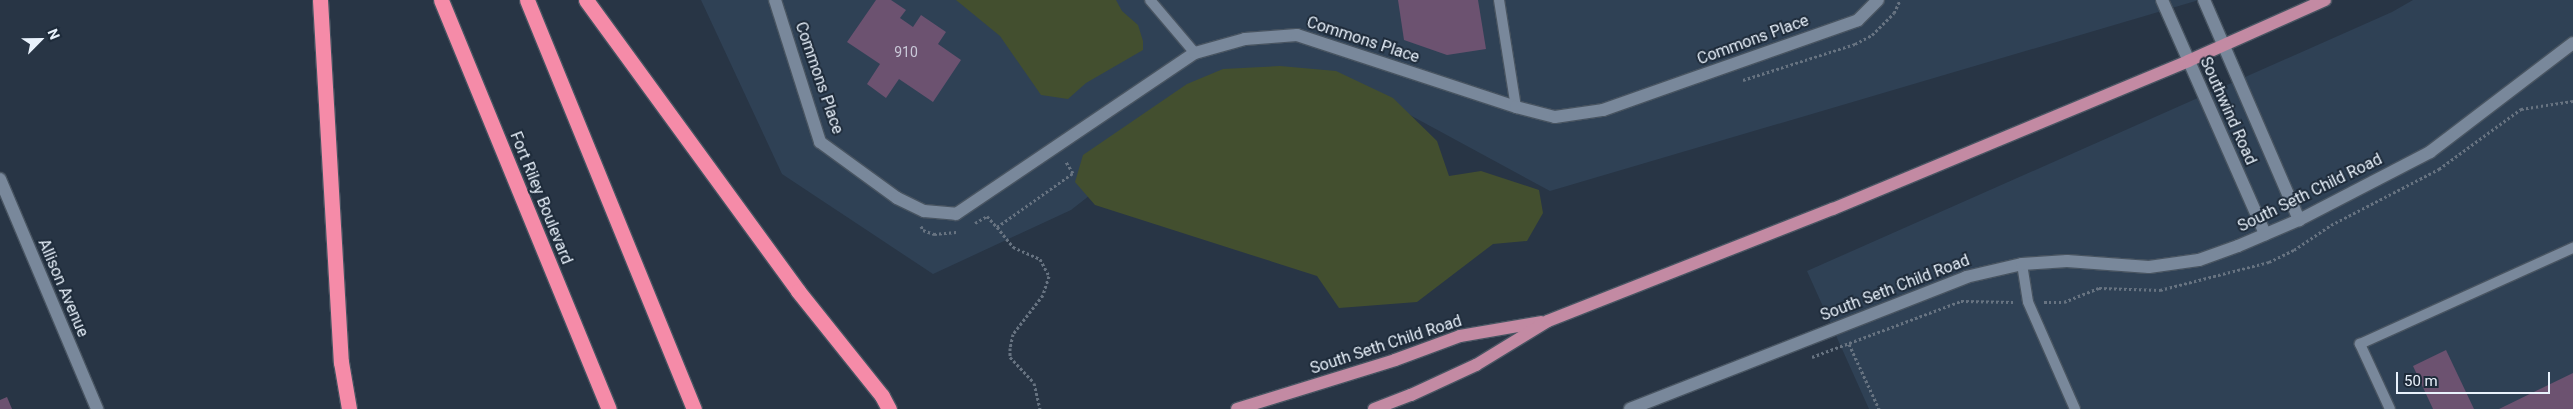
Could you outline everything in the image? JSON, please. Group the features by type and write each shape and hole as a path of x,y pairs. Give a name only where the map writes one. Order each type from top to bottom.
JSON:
{"highway":[{"path":"320,0 341,362 349,409"},
{"name":"Fort Riley Boulevard","path":"441,0 609,409"},
{"path":"527,0 694,409"},
{"path":"586,0 798,292 886,402 904,409"},
{"path":"338,409 341,362"}],"main road":[{"name":"South Seth Child Road","path":"1374,409 1411,395 1476,365 1548,321 1833,209 2188,61 2325,0"},
{"name":"South Seth Child Road","path":"1237,409 1394,360 1460,336 1548,321"}],"street":[{"name":"Commons Place","path":"775,0 820,142 896,198 924,211 956,214 1195,53 1245,39 1297,35 1516,107 1555,117 1603,110 1858,20 1878,0"},
{"name":"Southwind Road","path":"2162,0 2265,234"},
{"name":"Southwind Road","path":"2204,0 2299,220"},
{"name":"South Seth Child Road","path":"1630,409 1966,277 2022,264 2067,261 2149,267 2199,260 2299,220 2430,152 2573,43"},
{"name":"Allison Avenue","path":"0,179 97,409"}],"lane":[{"path":"1150,0 1195,53"},
{"path":"1499,0 1516,107"},
{"path":"2390,409 2360,344 2573,248"},
{"path":"2022,264 2028,302 2075,409"}],"path":[{"path":"997,227 1073,173 1064,160"},
{"path":"924,211 919,224 923,230 934,234 962,231"},
{"path":"970,226 987,216 1013,247 1040,259 1049,276 1043,295 1013,334 1010,348 1010,358 1034,383 1040,409"},
{"path":"1849,344 1879,409"}],"shaded area":[{"path":"701,0 2199,0 1550,191 1349,82 1217,96 1071,210 933,274 782,174"},
{"path":"2413,0 2573,0 2573,409 1869,409 1807,271 2392,12"}],"green space":[{"path":"956,0 1116,0 1122,11 1138,25 1143,41 1143,50 1086,83 1068,99 1041,95 1000,36"},
{"path":"1280,66 1336,71 1393,98 1437,141 1449,176 1481,171 1539,190 1543,213 1527,241 1493,244 1417,302 1339,308 1317,276 1095,205 1075,182 1083,155 1187,84 1223,69"}],"building":[{"path":"876,0 891,0 906,10 900,18 913,27 921,15 946,32 938,44 961,60 933,102 899,79 886,98 867,84 880,64 847,42"},
{"path":"1398,0 1478,0 1486,49 1447,55 1404,40"},
{"path":"2446,350 2474,409 2433,409 2413,366"},
{"path":"2573,373 2573,409 2499,409"},
{"path":"7,397 12,409 0,409 0,400"}]}
